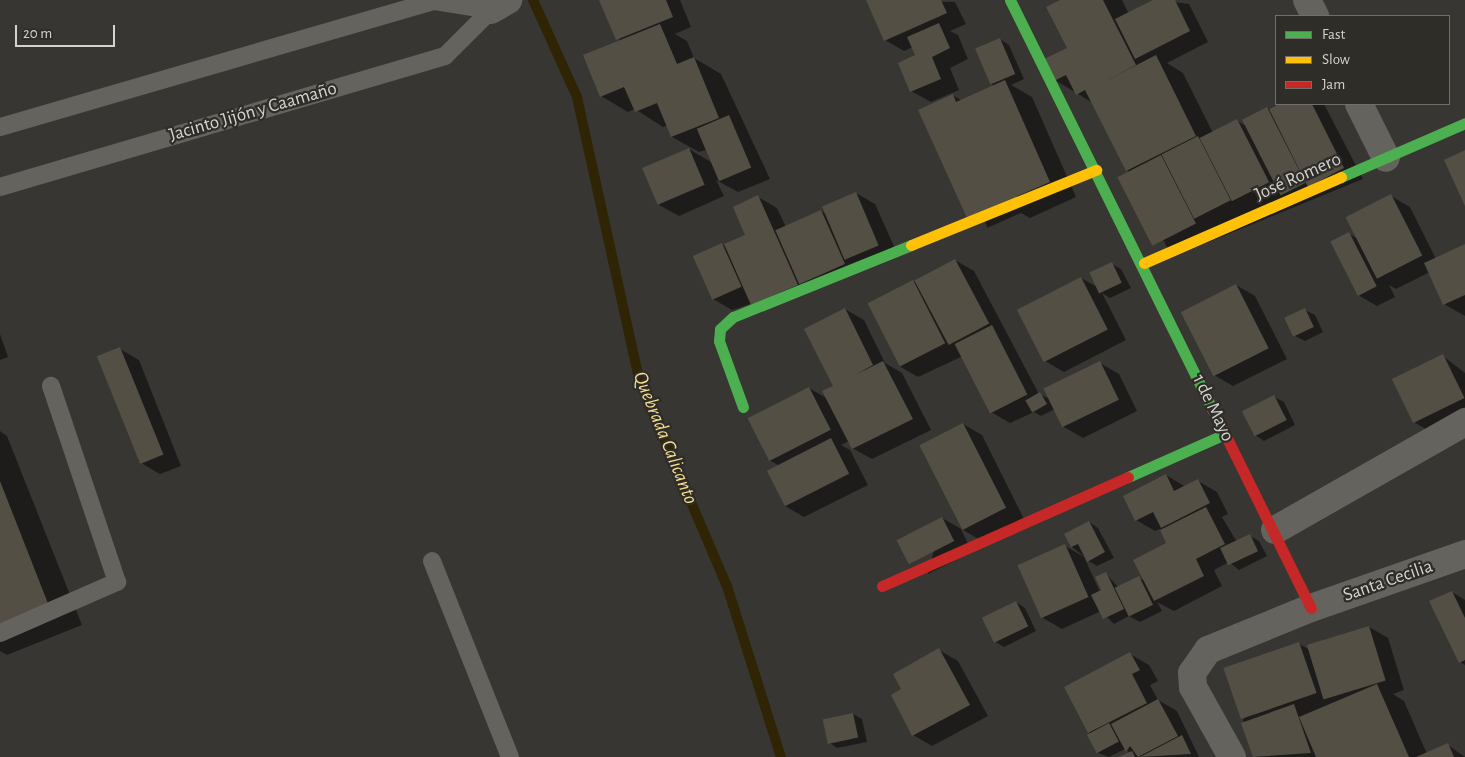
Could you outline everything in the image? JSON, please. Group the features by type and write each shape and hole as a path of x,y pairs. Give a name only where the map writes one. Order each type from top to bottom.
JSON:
{"street":[{"name":"1 de Mayo","path":"1010,0 1144,263 1224,434 1275,530 1310,608"},
{"path":"1307,0 1314,15"},
{"path":"1360,105 1386,158"},
{"name":"José Romero","path":"1144,263 1465,123"},
{"path":"743,407 719,341 720,329 733,317 1096,170"},
{"path":"1275,530 1465,422"},
{"path":"882,586 1224,434"},
{"name":"Santa Cecilia","path":"1310,608 1465,554"},
{"path":"1232,757 1193,687 1198,661 1208,650 1310,608"}],"lane":[{"name":"Jacinto Jijón y Caamaño","path":"0,127 435,0 499,5"},
{"name":"Jacinto Jijón y Caamaño","path":"0,187 445,56 499,5"},
{"path":"0,632 117,582 51,386"},
{"path":"432,561 510,757"}],"building":[{"path":"599,0 666,0 673,17 616,40"},
{"path":"866,0 941,0 947,13 884,41"},
{"path":"1060,0 1103,0 1136,65 1098,85 1156,55 1196,136 1126,171 1085,90 1076,95 1066,75 1054,81 1044,59 1067,48 1046,7"},
{"path":"1153,0 1175,0 1190,31 1135,59 1115,19"},
{"path":"939,23 950,48 932,57 941,79 910,92 898,63 915,55 907,37"},
{"path":"660,24 677,64 694,57 719,118 671,137 657,103 635,112 624,87 600,97 583,55"},
{"path":"1000,38 1015,74 990,84 975,49"},
{"path":"1005,80 1050,182 967,218 918,110 953,94 956,102"},
{"path":"1277,105 1312,105 1344,168 1308,187 1269,109"},
{"path":"1267,107 1306,183 1281,195 1242,120"},
{"path":"729,115 751,167 719,181 697,129"},
{"path":"1237,119 1269,182 1232,201 1200,138"},
{"path":"1198,136 1231,200 1194,219 1161,155"},
{"path":"689,148 705,185 658,205 642,168"},
{"path":"1465,150 1465,206 1444,160"},
{"path":"1161,155 1196,224 1152,246 1117,177"},
{"path":"856,192 879,245 845,260 822,206"},
{"path":"1391,194 1422,255 1377,279 1346,217"},
{"path":"758,195 798,285 751,305 724,244 745,235 733,207"},
{"path":"821,210 845,264 799,284 775,230"},
{"path":"1349,232 1377,286 1358,296 1330,242"},
{"path":"722,243 742,287 712,300 693,256"},
{"path":"1465,244 1465,295 1443,305 1424,263"},
{"path":"955,259 989,323 949,345 914,281"},
{"path":"1112,262 1122,283 1099,293 1089,273"},
{"path":"1081,277 1108,330 1044,362 1017,310"},
{"path":"913,280 945,343 900,366 868,303"},
{"path":"1236,284 1269,348 1213,376 1181,312"},
{"path":"845,308 873,365 855,375 883,361 913,419 852,449 822,391 833,386 804,329"},
{"path":"1305,308 1314,327 1293,337 1284,318"},
{"path":"992,325 1027,394 990,414 955,344"},
{"path":"120,347 163,455 140,464 97,356"},
{"path":"1443,354 1464,398 1413,423 1392,379"},
{"path":"1100,361 1119,400 1062,427 1043,389"},
{"path":"809,387 831,430 769,461 748,418"},
{"path":"1040,392 1047,404 1032,413 1025,400"},
{"path":"1274,395 1287,420 1255,436 1242,411"},
{"path":"963,423 1006,508 962,530 919,445"},
{"path":"831,438 849,474 785,506 767,471"},
{"path":"1166,474 1174,491 1198,479 1210,503 1161,528 1153,512 1135,521 1123,496"},
{"path":"0,481 49,606 0,626"},
{"path":"1206,507 1225,544 1196,559 1204,576 1154,601 1133,560 1166,543 1160,530"},
{"path":"942,517 954,541 909,564 897,540"},
{"path":"1089,521 1105,552 1087,562 1078,544 1071,547 1064,534"},
{"path":"1250,534 1258,551 1228,565 1220,548"},
{"path":"1065,544 1089,597 1041,618 1017,565"},
{"path":"1106,572 1124,609 1103,619 1091,595 1101,590 1095,577"},
{"path":"1139,576 1153,605 1129,617 1115,588"},
{"path":"1452,591 1465,618 1465,660 1459,663 1429,601"},
{"path":"1016,601 1028,626 994,643 982,618"},
{"path":"1369,626 1386,681 1324,700 1307,645"},
{"path":"1299,642 1317,693 1241,719 1223,668"},
{"path":"939,648 970,705 912,736 891,695 901,689 893,674"},
{"path":"1130,652 1140,670 1132,674 1147,703 1088,733 1064,687"},
{"path":"1377,684 1409,757 1316,757 1299,717"},
{"path":"1158,699 1178,736 1138,757 1130,746 1126,752 1111,724"},
{"path":"1294,704 1311,753 1253,757 1241,723"},
{"path":"853,713 858,737 828,744 823,719"},
{"path":"1109,723 1119,742 1097,753 1087,735"},
{"path":"1182,735 1191,754 1140,757"},
{"path":"1448,743 1454,757 1416,757"},
{"path":"1132,751 1135,757 1118,757"}],"waterway":[{"name":"Quebrada Calicanto","path":"533,0 577,97 639,380 727,586 781,757"}],"traffic: fast":[{"path":"1010,0 1213,410"},
{"path":"1341,177 1465,123"},
{"path":"743,407 719,341 720,329 733,317 911,245"},
{"path":"1128,477 1225,434"}],"traffic: slow":[{"path":"911,245 1096,170"},
{"path":"1144,263 1341,177"}],"traffic: jam":[{"path":"1213,410 1311,608"},
{"path":"882,586 1128,477"}]}
